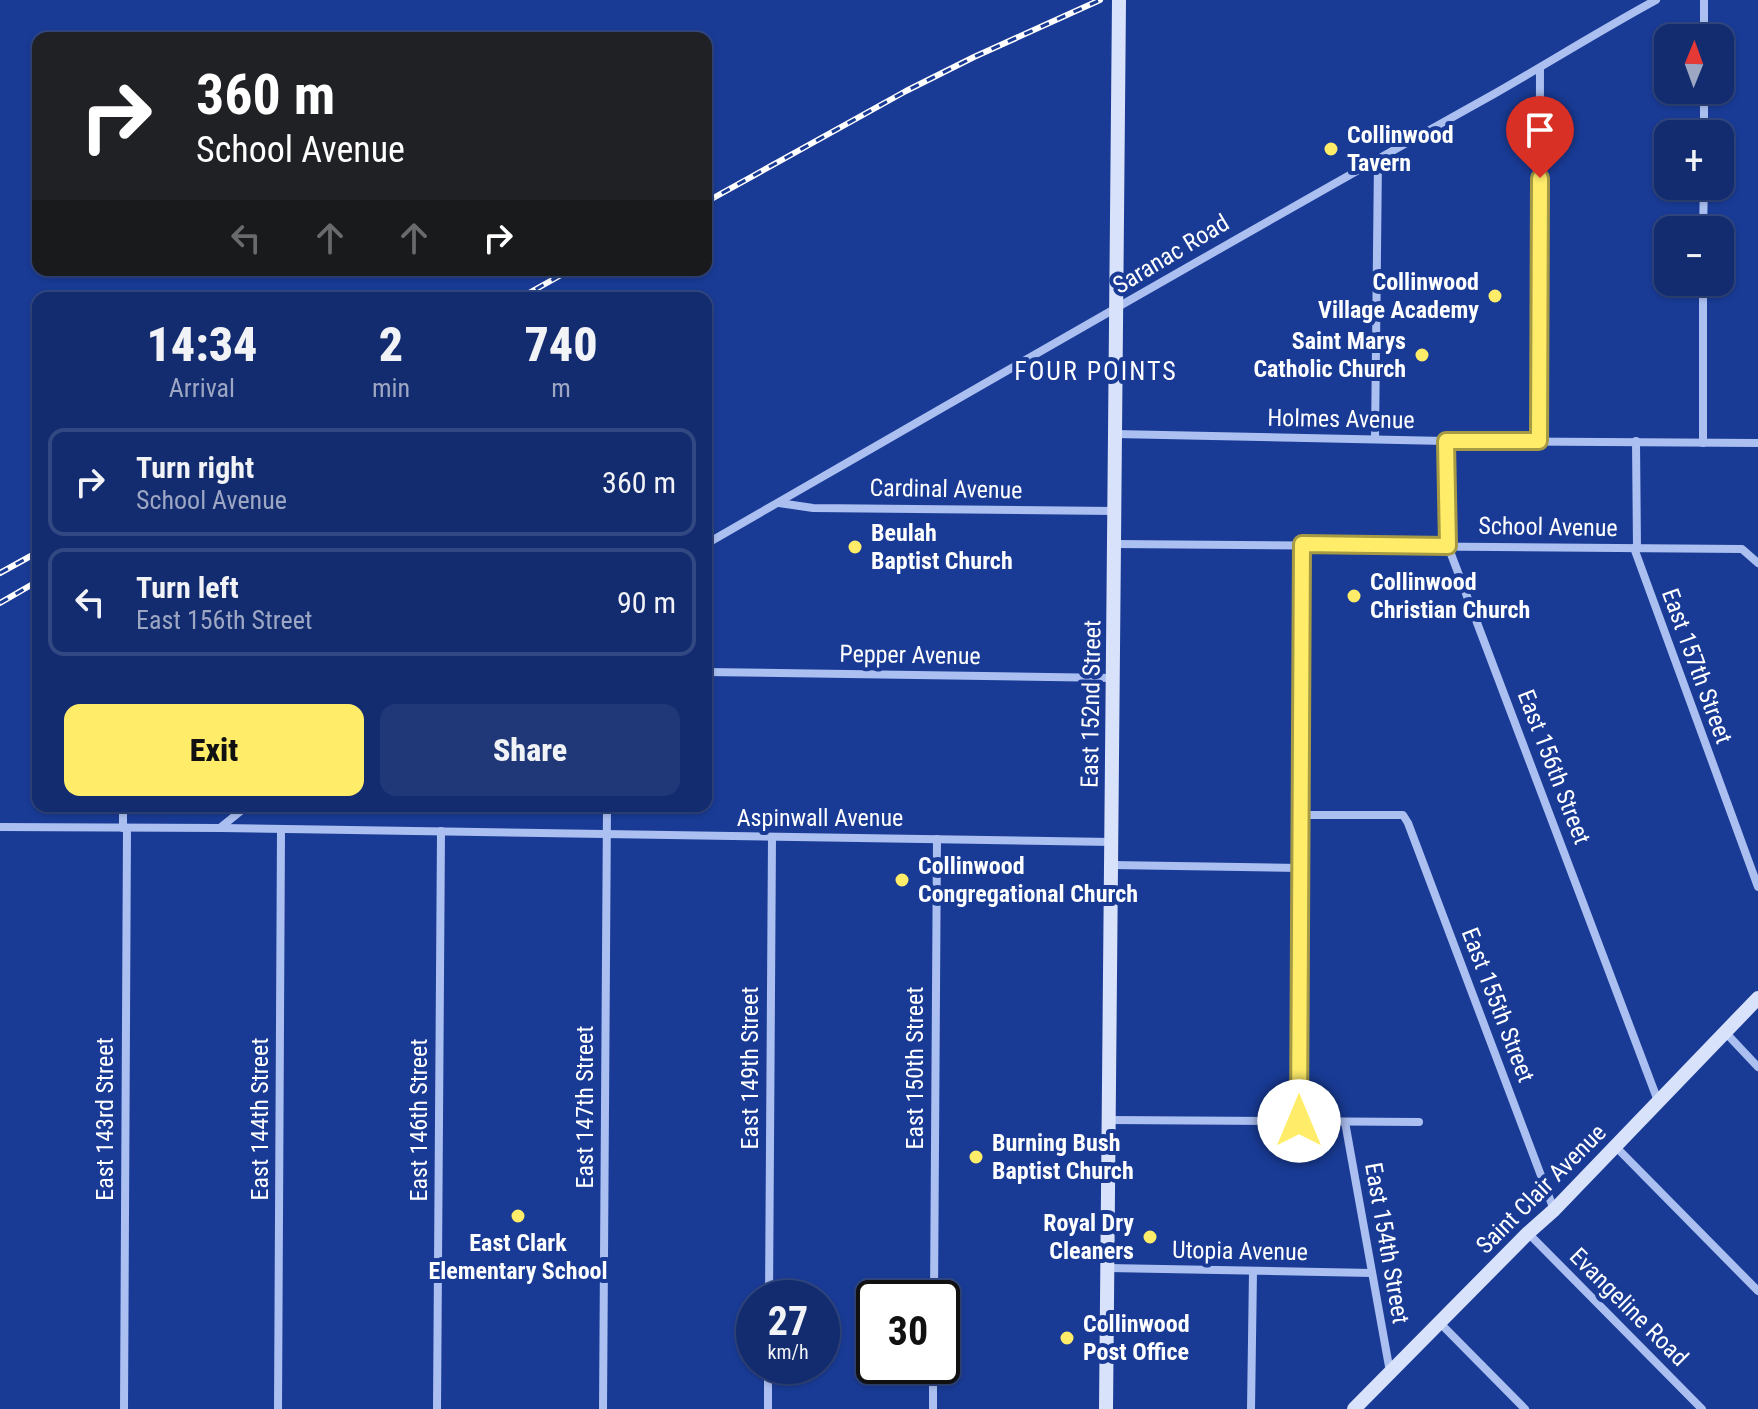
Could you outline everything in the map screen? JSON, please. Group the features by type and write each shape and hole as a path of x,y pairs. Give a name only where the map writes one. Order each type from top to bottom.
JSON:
{"street":[{"name":"East 152nd Street","path":"1106,1409 1119,0"},
{"name":"Saranac Road","path":"712,541 1210,252 1656,0"},
{"path":"1704,0 1704,24"},
{"path":"1539,441 1540,68"},
{"path":"1375,439 1378,159"},
{"path":"1703,296 1703,443"},
{"name":"Holmes Avenue","path":"1115,434 1758,443"},
{"name":"East 156th Street","path":"1446,441 1448,546 1658,1101"},
{"name":"East 157th Street","path":"1636,441 1635,548 1758,887"},
{"name":"Cardinal Avenue","path":"778,503 820,508 1115,511"},
{"name":"School Avenue","path":"1114,544 1742,549 1758,563"},
{"path":"1299,1121 1302,544"},
{"name":"Pepper Avenue","path":"712,672 1113,678"},
{"name":"East 143rd Street","path":"124,812 124,1409"},
{"path":"220,828 240,812"},
{"name":"East 147th Street","path":"603,1409 607,812"},
{"name":"East 155th Street","path":"1301,815 1403,815 1554,1210"},
{"name":"Aspinwall Avenue","path":"0,827 1112,842"},
{"name":"East 144th Street","path":"278,1409 281,830"},
{"name":"East 146th Street","path":"437,1409 441,831"},
{"name":"East 149th Street","path":"769,1280 772,838"},
{"name":"East 150th Street","path":"934,1280 937,839"},
{"path":"1111,865 1300,868"},
{"name":"Saint Clair Avenue","path":"1354,1409 1554,1210 1758,998"},
{"path":"1726,1033 1758,1067"},
{"path":"1109,1120 1419,1122"},
{"name":"East 154th Street","path":"1345,1122 1390,1372"},
{"path":"1615,1146 1758,1291"},
{"name":"Evangeline Road","path":"1528,1233 1702,1409"},
{"name":"Utopia Avenue","path":"1108,1268 1372,1273"},
{"path":"1251,1409 1253,1271"},
{"path":"1440,1323 1525,1409"},
{"path":"768,1384 768,1409"},
{"path":"933,1384 933,1409"}],"railway":[{"path":"712,199 906,91 1100,0"},
{"path":"531,292 559,276"},
{"path":"0,573 32,555"},
{"path":"0,603 32,584"}],"place":[{"name":"Collinwood Tavern","path":"1331,149"},
{"name":"Collinwood Village Academy","path":"1495,296"},
{"name":"Saint Marys Catholic Church","path":"1422,355"},
{"name":"Beulah Baptist Church","path":"855,547"},
{"name":"Collinwood Christian Church","path":"1354,596"},
{"name":"Collinwood Congregational Church","path":"902,880"},
{"name":"Burning Bush Baptist Church","path":"976,1157"},
{"name":"East Clark Elementary School","path":"518,1216"},
{"name":"Royal Dry Cleaners","path":"1150,1237"},
{"name":"Collinwood Post Office","path":"1067,1338"}],"district":[{"name":"FOUR POINTS","path":"1096,371"}],"route":[{"path":"1299,1121 1302,544 1448,546 1446,441 1539,441 1540,178"}]}
